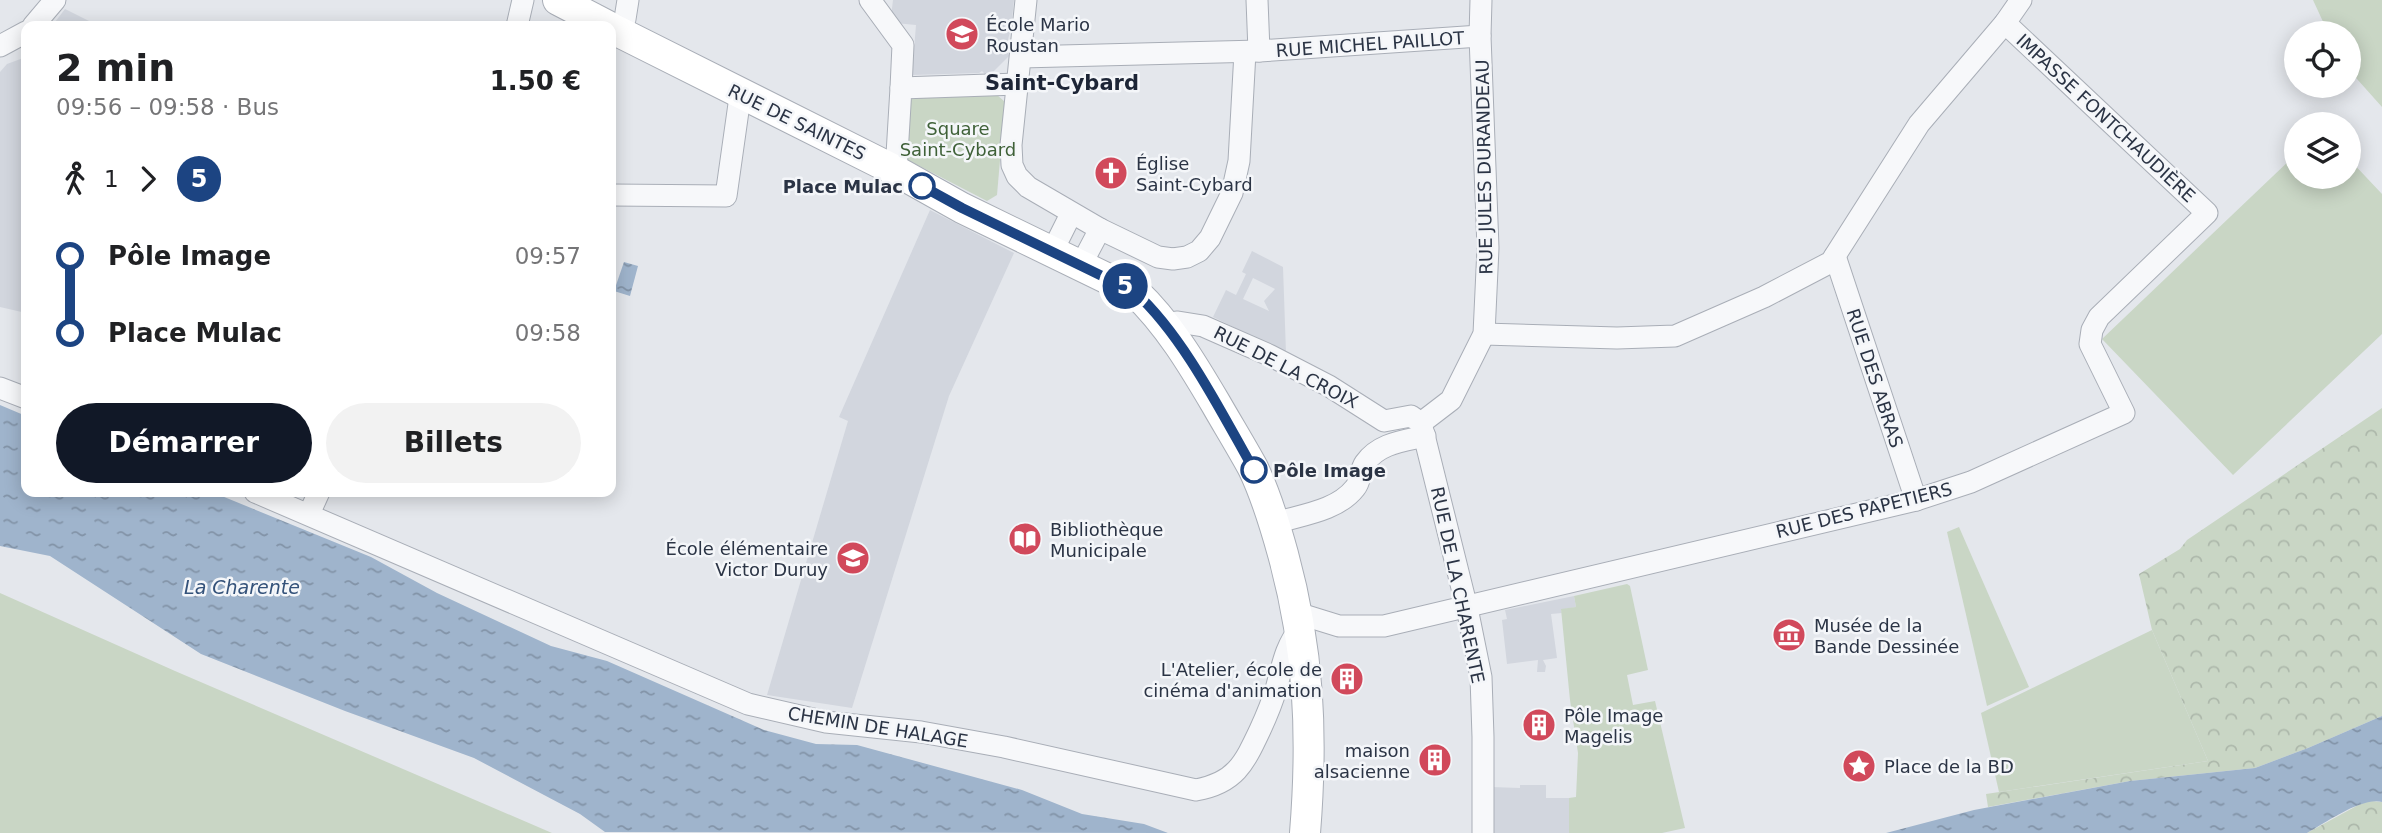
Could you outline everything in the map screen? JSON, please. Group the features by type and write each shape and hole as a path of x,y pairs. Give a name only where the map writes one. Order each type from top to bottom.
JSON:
{"main road":[{"name":"RUE DE SAINTES","path":"558,0 598,21"},
{"name":"RUE DE SAINTES","path":"616,31 896,171 962,208 1135,292 1150,306 1193,365 1254,470 1275,523 1300,628 1306,676 1310,766 1305,833"}],"street":[{"path":"37,21 55,0"},
{"path":"518,21 523,0"},
{"path":"616,26 625,19 628,0"},
{"path":"870,0 903,45 896,171"},
{"path":"1026,0 1011,145 1012,165 1017,176 1028,187 1056,202 1071,214 1158,257 1173,259 1187,257 1199,251 1210,238 1232,193 1239,161 1257,0"},
{"name":"RUE JULES DURANDEAU","path":"1481,0 1488,248 1484,334"},
{"path":"1275,523 1323,509 1341,500 1356,487 1365,463 1378,451 1423,430 1451,400 1484,334 1675,337 1764,298 1831,262 1919,124 2021,0"},
{"name":"IMPASSE FONTCHAUDIÈRE","path":"2004,23 2207,213"},
{"path":"0,46 21,35"},
{"name":"RUE MICHEL PAILLOT","path":"1021,57 1252,51 1480,36"},
{"path":"901,88 1018,84"},
{"path":"616,195 726,196 739,104 744,96"},
{"name":"RUE DES PAPETIERS","path":"1300,628 1384,625 1467,608 1714,546 1916,500 1971,482 2124,414 2090,344 2092,330 2099,317 2207,213"},
{"path":"1053,250 1071,214"},
{"path":"1081,265 1100,229"},
{"name":"RUE DES ABRAS","path":"1835,256 1916,500"},
{"name":"RUE DE LA CROIX","path":"1163,324 1178,321 1203,326 1269,355 1376,415"},
{"path":"0,388 21,396"},
{"path":"1376,415 1411,416 1423,430"},
{"path":"1376,415 1392,443"},
{"name":"RUE DE LA CHARENTE","path":"1423,430 1467,608 1481,677 1483,833"},
{"name":"CHEMIN DE HALAGE","path":"267,497 748,704 826,722 921,732 1004,747 1196,790 1214,787 1226,780 1246,760 1275,693 1292,637 1300,628"},
{"path":"309,514 317,497"},
{"path":"1275,693 1287,682 1306,676"}],"shaded area":[{"name":"École Mario Roustan","path":"893,0 1014,0 1006,47 1009,56 990,75 982,71 912,75 916,25 895,23 891,17"},
{"path":"65,9 89,21 56,21"},
{"path":"21,59 21,312 0,307 0,72 7,64"},
{"name":"École élémentaire Victor Duruy","path":"930,210 1014,253 949,396 852,708 767,695 848,421 839,417"},
{"path":"1252,251 1283,267 1286,353 1213,317 1226,290 1236,295 1246,274 1242,272","holes":["1253,278 1275,289 1264,301 1269,311 1243,299"]},
{"path":"1574,596 1576,607 1551,614 1557,658 1543,660 1545,672 1537,672 1538,660 1507,664 1502,620 1507,619 1505,610"},
{"path":"1520,785 1546,785 1546,798 1569,798 1569,833 1491,833 1491,787 1520,788"}],"green space":[{"path":"2313,0 2382,0 2382,107 2361,83 2361,21 2323,21"},
{"name":"Square Saint-Cybard","path":"996,94 1005,102 997,195 987,201 904,158 910,97"},
{"path":"2284,165 2284,189 2361,189 2361,172 2382,194 2382,334 2233,475 2102,339"},
{"path":"2382,408 2382,716 2255,768 2130,781 1988,807 1986,794 2208,761 2152,630 2139,574 2180,549 2187,540"},
{"path":"1959,527 2029,687 1987,706 1947,532"},
{"path":"1627,584 1630,586 1648,670 1627,675 1633,705 1655,701 1685,828 1662,833 1569,833 1569,798 1576,797 1578,753 1561,609 1576,607 1574,596"},
{"path":"0,593 175,671 552,833 0,833"},
{"path":"2152,630 2208,761 1999,792 1981,713"},
{"path":"2382,802 2382,833 2307,833 2362,803"}],"water":[{"path":"624,262 638,266 630,296 616,292"},
{"name":"La Charente","path":"0,405 21,414 21,497 224,497 371,557 437,593 551,646 607,661 764,730 816,744 857,745 1022,790 1082,814 1144,824 1168,833 605,832 580,814 474,758 201,654 50,556 0,546"},
{"path":"2382,716 2382,802 2374,801 2354,807 2307,833 1886,833 1974,810 2130,781 2255,768"}],"bus line":[{"name":"5","path":"922,186 1135,292 1150,306 1193,365 1254,470"}],"place":[{"name":"École Mario Roustan","path":"962,34"},
{"name":"Église Saint-Cybard","path":"1111,173"},
{"name":"Place Mulac","path":"922,186"},
{"name":"Pôle Image","path":"1254,470"},
{"name":"Bibliothèque Municipale","path":"1025,539"},
{"name":"École élémentaire Victor Duruy","path":"853,558"},
{"name":"Musée de la Bande Dessinée","path":"1789,635"},
{"name":"L'Atelier, école de cinéma d'animation","path":"1347,679"},
{"name":"Pôle Image Magelis","path":"1539,725"},
{"name":"maison alsacienne","path":"1435,760"},
{"name":"Place de la BD","path":"1859,766"}],"district":[{"name":"Saint-Cybard","path":"1062,83"}]}
